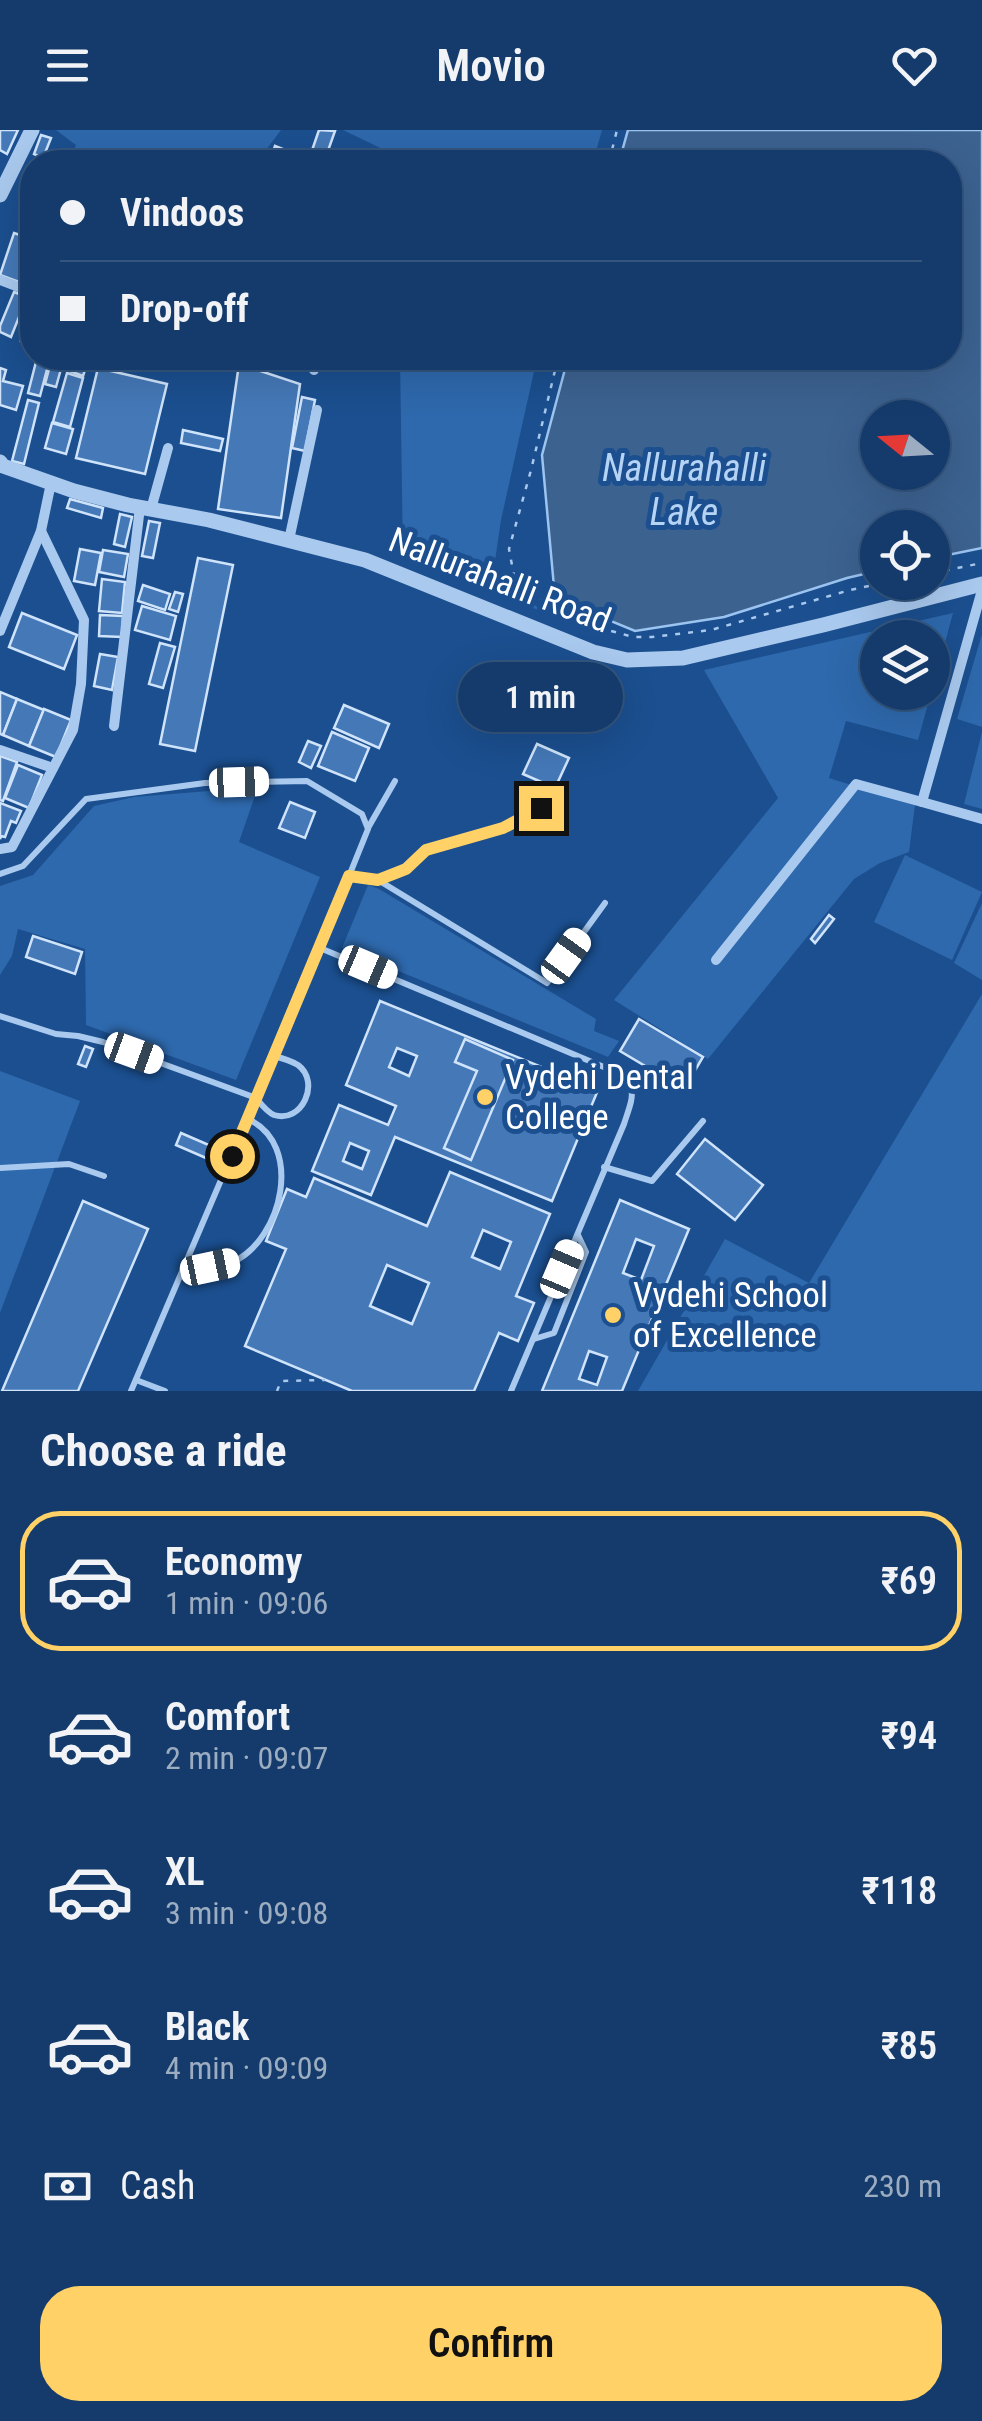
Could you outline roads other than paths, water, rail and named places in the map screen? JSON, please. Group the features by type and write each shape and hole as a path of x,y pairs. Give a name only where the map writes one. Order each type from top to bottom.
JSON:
{"street":[{"path":"0,195 20,154"},
{"path":"288,540 317,410"},
{"path":"114,726 145,508 168,448"},
{"name":"Nallurahalli Road","path":"0,462 74,491 366,560 593,652 627,660 684,658 982,587"},
{"path":"0,631 41,531 51,482"},
{"path":"0,849 12,847 72,730 81,684 84,620 41,531"},
{"path":"922,802 982,587"},
{"path":"0,750 53,768"},
{"path":"716,960 856,784 982,820"}],"lane":[{"path":"0,874 23,866 86,799 205,783 307,780 362,814 368,830"},
{"path":"132,1391 368,830 395,780"},
{"path":"378,880 406,869 426,850 503,828 541,808"},
{"path":"349,876 378,880 546,983 605,904"},
{"path":"320,948 623,1076 631,1085 634,1096 511,1391"},
{"path":"0,1016 56,1034 103,1042 256,1098 270,1113 284,1116 295,1112 304,1102 309,1087 297,1065 274,1056"},
{"path":"186,1264 210,1267 231,1263 249,1252 277,1206 282,1175 277,1151 261,1125 248,1120"},
{"path":"604,1167 652,1182 703,1121"},
{"path":"0,1168 69,1164 104,1176"},
{"path":"532,1340 554,1333 586,1252 577,1234"},
{"path":"136,1380 166,1391"}],"water":[{"name":"Nallurahalli Lake","path":"628,130 982,130 982,548 950,555 950,510 860,510 860,575 724,617 635,631 555,598 542,455 565,370 962,370 962,150 622,150"}],"place":[{"name":"Vydehi Dental College","path":"485,1097"},
{"name":"Vydehi School of Excellence","path":"613,1315"}]}
